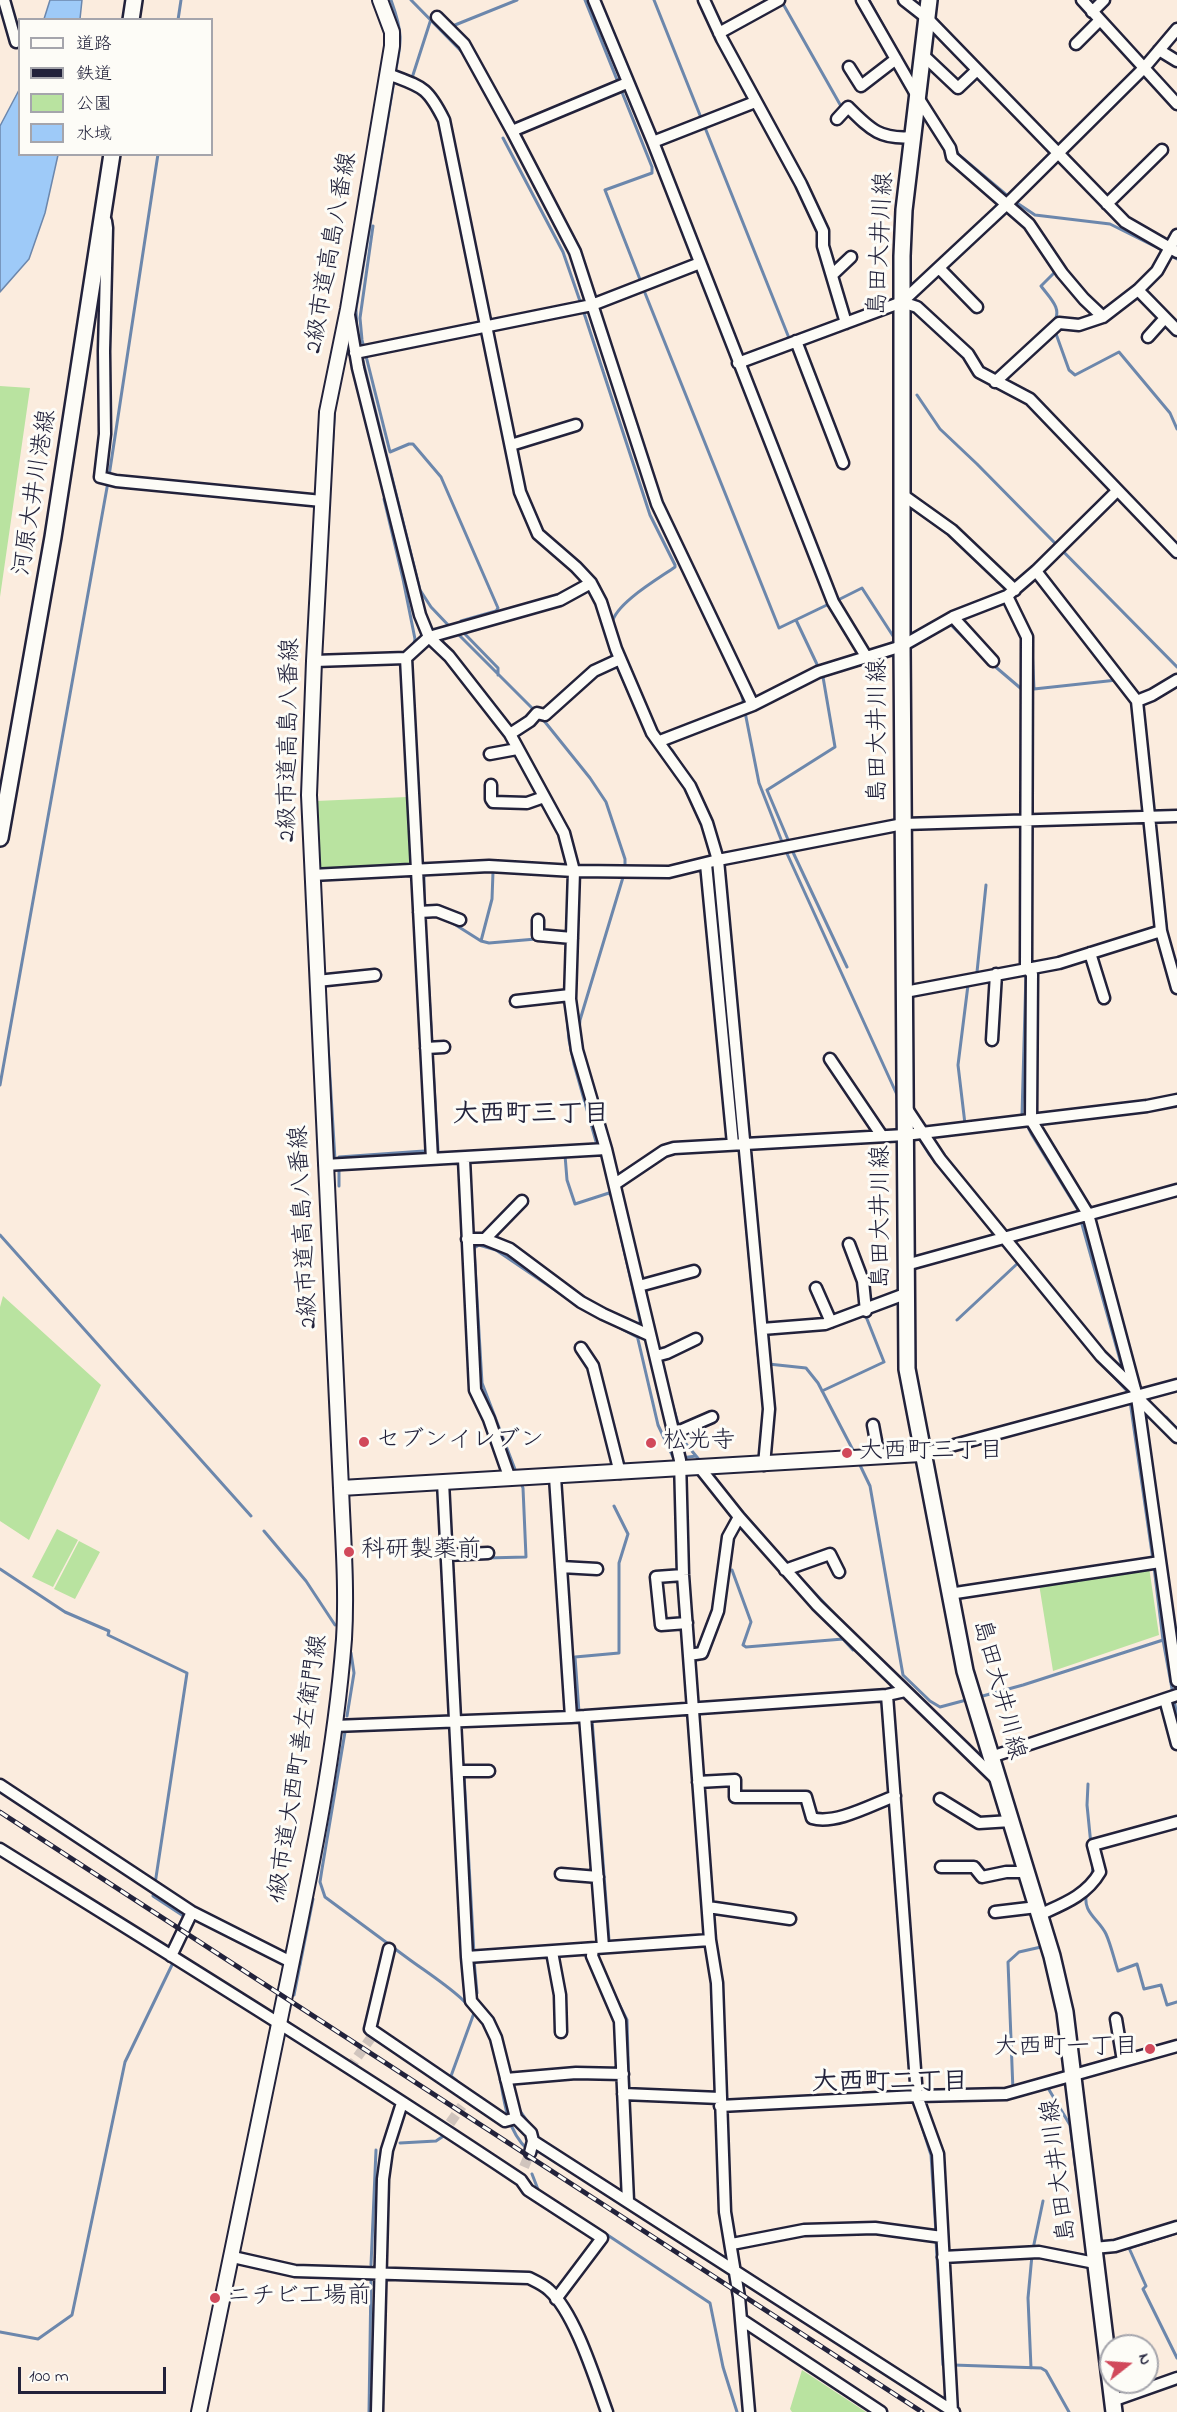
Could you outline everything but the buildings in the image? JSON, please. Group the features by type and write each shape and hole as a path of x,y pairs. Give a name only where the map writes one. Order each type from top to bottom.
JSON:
{"main road":[{"path":"131,18 134,0"},
{"name":"島田大井川線","path":"929,0 904,210 902,302 907,1369 921,1454 965,1671 1038,1911 1065,2013 1113,2406"},
{"name":"河原大井川港線","path":"0,838 71,430 112,156"}],"street":[{"path":"4,0 16,42"},
{"name":"2級市道高島八番線","path":"341,1488 309,795 327,412 348,309 388,74 392,32 380,0"},
{"path":"594,0 653,142 833,602 867,658"},
{"path":"704,0 755,102 801,184 823,231 823,246 846,323"},
{"path":"719,33 778,0"},
{"path":"862,0 950,148 952,157 1008,203 1029,224 1062,273 1103,317"},
{"path":"904,0 927,18 1125,222 1173,249"},
{"path":"1082,0 1177,104"},
{"path":"1092,12 1104,0"},
{"path":"437,17 464,44 574,252 657,504 753,705"},
{"path":"1076,44 1101,20"},
{"path":"738,363 902,302 1008,203 1144,68 1177,29"},
{"path":"1159,50 1177,61"},
{"path":"922,54 958,88 977,70"},
{"path":"849,67 861,86 896,59"},
{"path":"388,74 422,87 433,98 444,120 520,492 538,534 591,583 601,602 620,659 652,733 660,741 690,786 707,823 718,860 769,1409 764,1465"},
{"path":"512,131 627,83"},
{"path":"653,142 755,102"},
{"path":"837,119 848,107 869,129 895,138 913,137"},
{"path":"1107,204 1162,150"},
{"path":"103,212 107,228 104,351 105,434 100,477 116,481 322,501"},
{"path":"995,382 1059,323 1079,325 1103,317 1138,290 1157,271 1173,249 1177,235"},
{"path":"832,275 851,257"},
{"path":"355,353 592,305 700,263"},
{"path":"939,268 976,307"},
{"path":"1138,290 1177,330"},
{"path":"902,302 917,307 968,354 979,372 1030,399 1177,552"},
{"path":"348,309 355,353 420,615 429,637 449,656 510,734 564,834 574,870 570,995 578,1050 615,1184 680,1460 683,1575 710,1940 717,1983 725,2212 732,2244 742,2320 749,2412"},
{"path":"1148,337 1165,318"},
{"path":"796,341 843,463"},
{"path":"511,445 576,425"},
{"path":"660,741 753,705 818,672 902,646 953,617 1011,593 1117,490"},
{"path":"903,495 952,530 1011,593 1027,637 1026,967 1032,974 1031,1120 1088,1214 1136,1393 1177,1681"},
{"path":"1036,571 1137,701 1161,931 1177,988"},
{"path":"314,661 406,658 429,637 560,600 591,583"},
{"path":"953,617 993,661"},
{"path":"406,658 432,1159"},
{"path":"510,734 530,721 537,713 545,715 551,711 594,671 620,659"},
{"path":"1137,701 1177,680"},
{"path":"489,753 517,749"},
{"path":"491,785 491,799 494,802 527,802 544,797"},
{"path":"312,875 489,866 669,872 718,860 903,824 1177,816"},
{"path":"706,864 733,1144"},
{"path":"419,912 437,911 460,920"},
{"path":"538,920 538,935 572,938"},
{"path":"905,992 1026,967 1059,963 1161,931"},
{"path":"1090,953 1104,998"},
{"path":"992,1040 996,974"},
{"path":"317,981 375,975"},
{"path":"516,1001 570,995"},
{"path":"426,1048 444,1047"},
{"path":"830,1059 882,1136"},
{"path":"615,1184 664,1151 745,1143 905,1135 1177,1100"},
{"path":"905,1106 940,1159 1004,1238 1101,1356 1177,1437"},
{"path":"325,1165 464,1159 606,1149"},
{"path":"464,1159 475,1390 489,1419 510,1479"},
{"path":"906,1265 1177,1190"},
{"path":"485,1239 522,1201"},
{"path":"467,1239 485,1239 510,1249 588,1306 649,1335"},
{"path":"849,1244 863,1281 866,1311"},
{"path":"639,1286 694,1271"},
{"path":"816,1288 831,1322"},
{"path":"762,1329 825,1324 866,1311 905,1294"},
{"path":"656,1356 668,1353 696,1339"},
{"path":"580,1348 593,1366 620,1473"},
{"path":"341,1488 921,1454 1136,1393 1177,1385"},
{"path":"673,1431 682,1430 712,1417"},
{"path":"873,1425 879,1457"},
{"path":"700,1468 817,1605 998,1781"},
{"path":"555,1477 571,1717"},
{"path":"443,1482 471,2001 488,2021 496,2038 516,2118 531,2133 531,2147 628,2201 953,2412"},
{"name":"1級市道大西町善左衛門線","path":"199,2412 233,2257 292,1963 334,1726 342,1657 345,1603 341,1488"},
{"path":"689,1655 702,1653 718,1611 728,1537 739,1516"},
{"path":"447,1555 488,1552"},
{"path":"785,1570 830,1554 839,1572"},
{"path":"949,1594 1160,1562"},
{"path":"561,1567 597,1569"},
{"path":"683,1575 656,1577 661,1625 687,1623"},
{"path":"334,1726 571,1717 887,1695 904,1691"},
{"path":"887,1695 917,2096 938,2154 953,2412"},
{"path":"991,1757 1177,1695"},
{"path":"1165,1699 1177,1744"},
{"path":"585,1716 598,1877 598,1948 592,1956 620,2020 628,2201"},
{"path":"458,1772 489,1771"},
{"path":"698,1782 735,1780 735,1797 806,1797 812,1818 821,1821 835,1819 895,1796"},
{"path":"0,1785 192,1912 292,1963"},
{"path":"940,1799 979,1823 1011,1821"},
{"path":"995,1912 1038,1911 1083,1894 1100,1872 1093,1845 1177,1822"},
{"path":"0,1849 279,2023 402,2103 448,2126 521,2180 528,2190 602,2238 556,2299"},
{"path":"941,1867 974,1867 982,1877 1006,1872 1026,1872"},
{"path":"561,1874 598,1877"},
{"path":"708,1907 790,1919"},
{"path":"171,1956 192,1912"},
{"path":"467,1957 710,1940"},
{"path":"389,1949 370,2029 465,2101 505,2121 516,2118"},
{"path":"552,1952 560,1995 561,2032"},
{"path":"1116,2019 1123,2061"},
{"path":"623,2094 720,2102 1006,2094 1177,2046"},
{"path":"506,2079 576,2073 623,2074"},
{"path":"377,2412 383,2179 387,2150 402,2103"},
{"path":"521,2180 524,2167"},
{"path":"943,2257 1039,2252 1095,2256 1115,2246 1177,2227"},
{"path":"732,2244 804,2230 875,2228 942,2237"},
{"path":"233,2257 295,2271 529,2278 549,2290 569,2317 607,2412"},
{"path":"742,2320 881,2412"},
{"path":"1113,2406 1177,2379"}],"green space":[{"path":"0,386 30,388 0,597"},
{"path":"407,797 412,863 319,870 316,801"},
{"path":"3,1296 101,1385 29,1540 0,1521 0,1307"},
{"path":"57,1529 78,1540 53,1587 32,1577"},
{"path":"79,1541 100,1552 75,1599 54,1589"},
{"path":"1149,1567 1159,1635 1053,1671 1039,1584"},
{"path":"802,2370 866,2412 792,2412 790,2409"}],"water":[{"path":"50,0 82,0 80,18 44,18"},
{"path":"18,92 18,156 58,156 45,213 29,259 0,292 0,126"}],"waterway":[{"path":"178,18 181,0"},
{"path":"391,0 398,21 400,37 395,74"},
{"path":"411,0 464,54"},
{"path":"450,27 517,0"},
{"path":"585,0 652,167 652,173 605,190 641,282"},
{"path":"654,0 789,338"},
{"path":"869,0 899,54"},
{"path":"782,2 842,108"},
{"path":"412,78 431,19"},
{"path":"357,335 356,309 394,81"},
{"path":"503,138 563,252 581,304"},
{"path":"954,147 959,155 1009,197"},
{"path":"109,476 158,156"},
{"path":"1014,201 1035,215 1110,224 1164,251"},
{"path":"373,226 360,318 362,340 390,452 413,444 441,477 498,608 496,611 461,621 461,624"},
{"path":"569,251 586,304"},
{"path":"1169,255 1177,259"},
{"path":"1053,322 1057,313 1056,308 1041,286 1056,271"},
{"path":"643,288 779,628 831,603"},
{"path":"583,310 650,515 675,565 629,600 615,615 612,623"},
{"path":"588,310 652,505 671,544"},
{"path":"1055,331 1069,370 1075,375 1119,352 1170,413 1177,429"},
{"path":"361,353 420,590 431,607 451,628"},
{"path":"917,395 940,429 1177,667"},
{"path":"330,480 335,405"},
{"path":"0,1085 108,482"},
{"path":"384,499 415,639 413,647"},
{"path":"836,601 862,588 895,639"},
{"path":"789,842 767,790 835,747 823,677 796,620"},
{"path":"948,625 950,624 979,653"},
{"path":"462,631 498,668 498,675"},
{"path":"456,632 536,712"},
{"path":"908,649 924,639"},
{"path":"609,642 613,658"},
{"path":"1032,647 1034,689 1117,680"},
{"path":"991,663 1025,692"},
{"path":"616,664 635,707"},
{"path":"740,688 744,705"},
{"path":"745,712 759,783 784,847 898,1097"},
{"path":"541,717 590,778 606,802 625,859 625,868"},
{"path":"1032,746 1032,817"},
{"path":"668,748 672,750 684,769"},
{"path":"1031,889 1032,824"},
{"path":"791,848 847,967"},
{"path":"714,869 759,1363 806,1368 818,1383 854,1452"},
{"path":"424,872 424,904"},
{"path":"451,922 481,941 492,899 493,872"},
{"path":"579,1032 580,1020 624,874"},
{"path":"977,972 986,885"},
{"path":"1163,901 1167,933 1176,965"},
{"path":"481,941 489,943 536,939"},
{"path":"426,941 432,1045"},
{"path":"1022,1115 1026,973"},
{"path":"965,1124 958,1065 968,985"},
{"path":"325,995 335,1160 337,1160"},
{"path":"567,1017 574,1064 597,1145 594,1145"},
{"path":"339,1186 339,1157 438,1150 432,1052"},
{"path":"1019,1117 1022,1115 1078,1210 1124,1374"},
{"path":"911,1125 929,1154 996,1236"},
{"path":"565,1155 567,1180 575,1204 609,1193 612,1197"},
{"path":"619,1183 642,1279"},
{"path":"615,1210 640,1321 639,1329"},
{"path":"0,1235 251,1516"},
{"path":"516,1472 482,1383 474,1248 479,1245 496,1250 580,1307 637,1337"},
{"path":"957,1320 1018,1263"},
{"path":"822,1391 884,1362 865,1314"},
{"path":"637,1335 658,1425 674,1459 696,1456"},
{"path":"1095,1357 1130,1394"},
{"path":"670,1396 679,1427"},
{"path":"1130,1401 1153,1560"},
{"path":"1166,1417 1177,1429"},
{"path":"681,1434 682,1439 701,1462"},
{"path":"858,1461 870,1486 903,1675 930,1701 940,1707 970,1699"},
{"path":"486,1558 526,1557 523,1488 520,1481"},
{"path":"732,1500 773,1547"},
{"path":"581,1712 579,1712 575,1657 619,1653 619,1563 628,1534 614,1506"},
{"path":"264,1531 306,1581 335,1625"},
{"path":"1154,1567 1163,1640"},
{"path":"0,1569 65,1612 109,1631 108,1635 187,1673 155,1884"},
{"path":"732,1570 751,1622 743,1645 746,1647 843,1639 853,1650"},
{"path":"793,1570 844,1624"},
{"path":"979,1697 1163,1640 1177,1716"},
{"path":"347,1716 354,1673 351,1653"},
{"path":"457,1658 460,1714"},
{"path":"879,1658 982,1758"},
{"path":"592,1719 609,1940 607,1943"},
{"path":"345,1732 320,1882 325,1897 463,2000 482,2022 494,2048 506,2110 517,2137 527,2149"},
{"path":"462,1751 463,1768"},
{"path":"464,1775 474,1954"},
{"path":"1088,1784 1087,1805 1091,1845"},
{"path":"1092,1877 1093,1863"},
{"path":"895,1878 903,1973"},
{"path":"154,1890 153,1896 185,1917"},
{"path":"1087,1892 1086,1905 1106,1934 1118,1971 1137,1964 1144,1989 1161,1985 1167,2005 1177,2002"},
{"path":"294,1995 313,1899"},
{"path":"0,2332 38,2339 72,2315 125,2062 185,1938"},
{"path":"1013,2091 1008,1962 1019,1952 1041,1947"},
{"path":"474,1960 477,1993 474,1998"},
{"path":"370,2007 376,1979"},
{"path":"612,1990 627,2020 629,2091"},
{"path":"905,2006 910,2065"},
{"path":"457,2081 451,2076 474,2013"},
{"path":"1039,2090 1048,2088 1070,2125 1076,2170"},
{"path":"629,2098 632,2178"},
{"path":"518,2108 530,2125"},
{"path":"916,2108 931,2155 936,2233"},
{"path":"400,2143 436,2141 445,2135"},
{"path":"371,2265 376,2150"},
{"path":"532,2174 539,2192"},
{"path":"1033,2249 1043,2201"},
{"path":"603,2232 710,2303 723,2367 737,2412"},
{"path":"1177,2233 1129,2248 1146,2286 1143,2289 1177,2358"},
{"path":"936,2240 943,2365 947,2365"},
{"path":"1031,2368 1028,2298 1032,2255"},
{"path":"369,2412 371,2279"},
{"path":"953,2365 1041,2368 1046,2371 1069,2412"}],"tunnel":[{"path":"349,2069 375,2032"},
{"path":"450,2123 462,2106"},
{"path":"524,2167 530,2153"}],"railway":[{"path":"0,1812 922,2412"}],"place":[{"name":"セブンイレブン","path":"364,1442"},
{"name":"松光寺","path":"651,1443"},
{"name":"大西町三丁目","path":"847,1453"},
{"name":"科研製薬前","path":"349,1552"},
{"name":"大西町一丁目","path":"1150,2049"},
{"name":"ニチビ工場前","path":"215,2298"}],"district":[{"name":"大西町三丁目","path":"531,1117"},
{"name":"大西町二丁目","path":"890,2085"}]}
